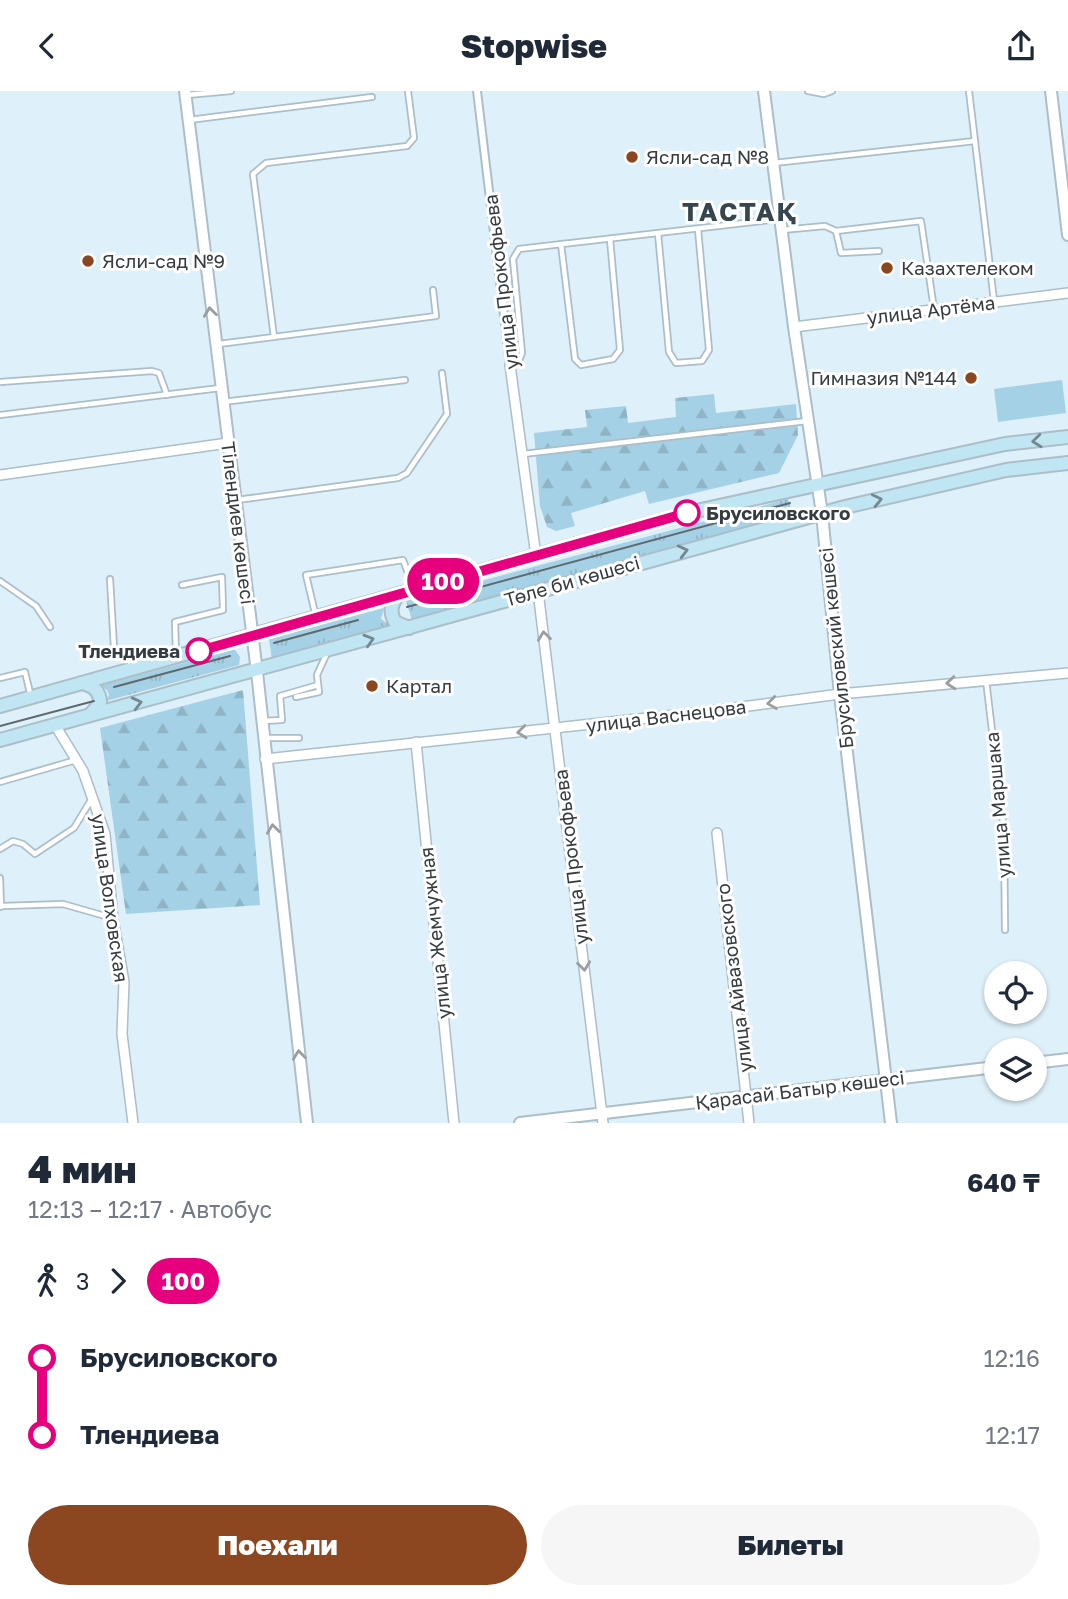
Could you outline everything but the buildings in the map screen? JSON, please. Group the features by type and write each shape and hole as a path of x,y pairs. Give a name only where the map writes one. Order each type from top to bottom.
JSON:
{"main road":[{"name":"Төле би көшесі","path":"0,706 687,513 1005,444 1068,437"},
{"name":"Төле би көшесі","path":"0,740 257,672 538,591 822,514 1006,470 1068,463"},
{"path":"399,594 391,607 392,616 400,626 409,628"},
{"path":"81,683 90,685 99,694 100,703 91,714"}],"street":[{"name":"улица Прокофьева","path":"477,91 536,556"},
{"name":"Брусиловский көшесі","path":"765,91 780,225 822,514 840,694 891,1123"},
{"path":"1051,91 1068,235"},
{"name":"Тілендиев көшесі","path":"186,93 214,345 257,672 307,1123"},
{"name":"улица Артёма","path":"794,327 1068,293"},
{"path":"0,475 228,443"},
{"name":"улица Прокофьева","path":"538,591 603,1119"},
{"name":"улица Васнецова","path":"265,759 555,729 840,694 1068,673"},
{"name":"улица Волховская","path":"55,725 93,796 105,834 113,919 124,982 122,1034 133,1123"},
{"name":"улица Жемчужная","path":"416,742 454,1123"},
{"name":"улица Айвазовского","path":"717,833 749,1123"},
{"path":"1047,1061 1068,1059"},
{"name":"Қарасай Батыр көшесі","path":"520,1123 603,1119 748,1097 984,1068"}],"lane":[{"path":"186,93 231,91"},
{"path":"274,337 253,174 266,163 407,146 414,138 408,91"},
{"path":"808,91 824,94 832,91"},
{"path":"969,91 994,302"},
{"path":"188,120 372,97"},
{"path":"773,163 975,141"},
{"path":"510,365 518,363 523,344 513,259 519,249 698,229 780,225 825,226 836,231 921,221 934,309"},
{"path":"658,233 669,352 676,363 702,361 709,350 698,229"},
{"path":"836,231 841,253 878,251"},
{"path":"561,244 575,359 581,365 613,359 620,350 610,239"},
{"path":"214,345 436,316 433,290"},
{"path":"0,382 152,371 159,373 167,395"},
{"path":"236,500 398,478 407,473 447,414 442,373"},
{"path":"223,402 405,380"},
{"path":"0,415 220,388"},
{"path":"523,454 807,421"},
{"path":"316,618 306,575 403,560 414,589"},
{"path":"176,656 175,622 223,610 222,577 182,585"},
{"path":"110,579 114,647 128,664 139,666"},
{"path":"0,580 36,606 50,627"},
{"path":"296,697 319,692 317,675 328,652"},
{"path":"0,678 25,672 31,698"},
{"name":"улица Маршака","path":"986,680 1004,831 1006,930"},
{"path":"262,721 282,720 280,696 318,685"},
{"path":"263,738 299,738"},
{"path":"0,782 76,760"},
{"path":"0,849 13,841 23,844 35,854 74,828 93,796"},
{"path":"0,878 1,907 63,904 113,919"}],"green space":[{"path":"1062,380 1066,413 998,422 994,389"},
{"path":"714,394 716,413 796,404 798,435 779,473 649,504 645,491 571,513 575,526 556,531 547,527 540,506 534,433 587,427 585,410 626,406 628,423 676,417 675,398"},
{"path":"788,499 793,515 412,620 406,601"},
{"path":"384,608 381,619 391,626 272,660 269,639"},
{"path":"235,650 240,657 239,665 106,701 109,695 107,690 100,686"},
{"path":"243,690 260,905 126,914 100,728"}],"tram line":[{"path":"407,607 790,503"},
{"path":"274,643 358,620"},
{"path":"114,687 230,656"},
{"path":"0,726 94,701"}],"bus line":[{"name":"100","path":"199,651 687,513"}],"place":[{"name":"Ясли-сад №8","path":"632,157"},
{"name":"Ясли-сад №9","path":"88,261"},
{"name":"Казахтелеком","path":"887,268"},
{"name":"Гимназия №144","path":"971,378"},
{"name":"Брусиловского","path":"687,513"},
{"name":"Тлендиева","path":"199,651"},
{"name":"Картал","path":"372,686"}],"district":[{"name":"ТАСТАҚ","path":"740,212"}]}
